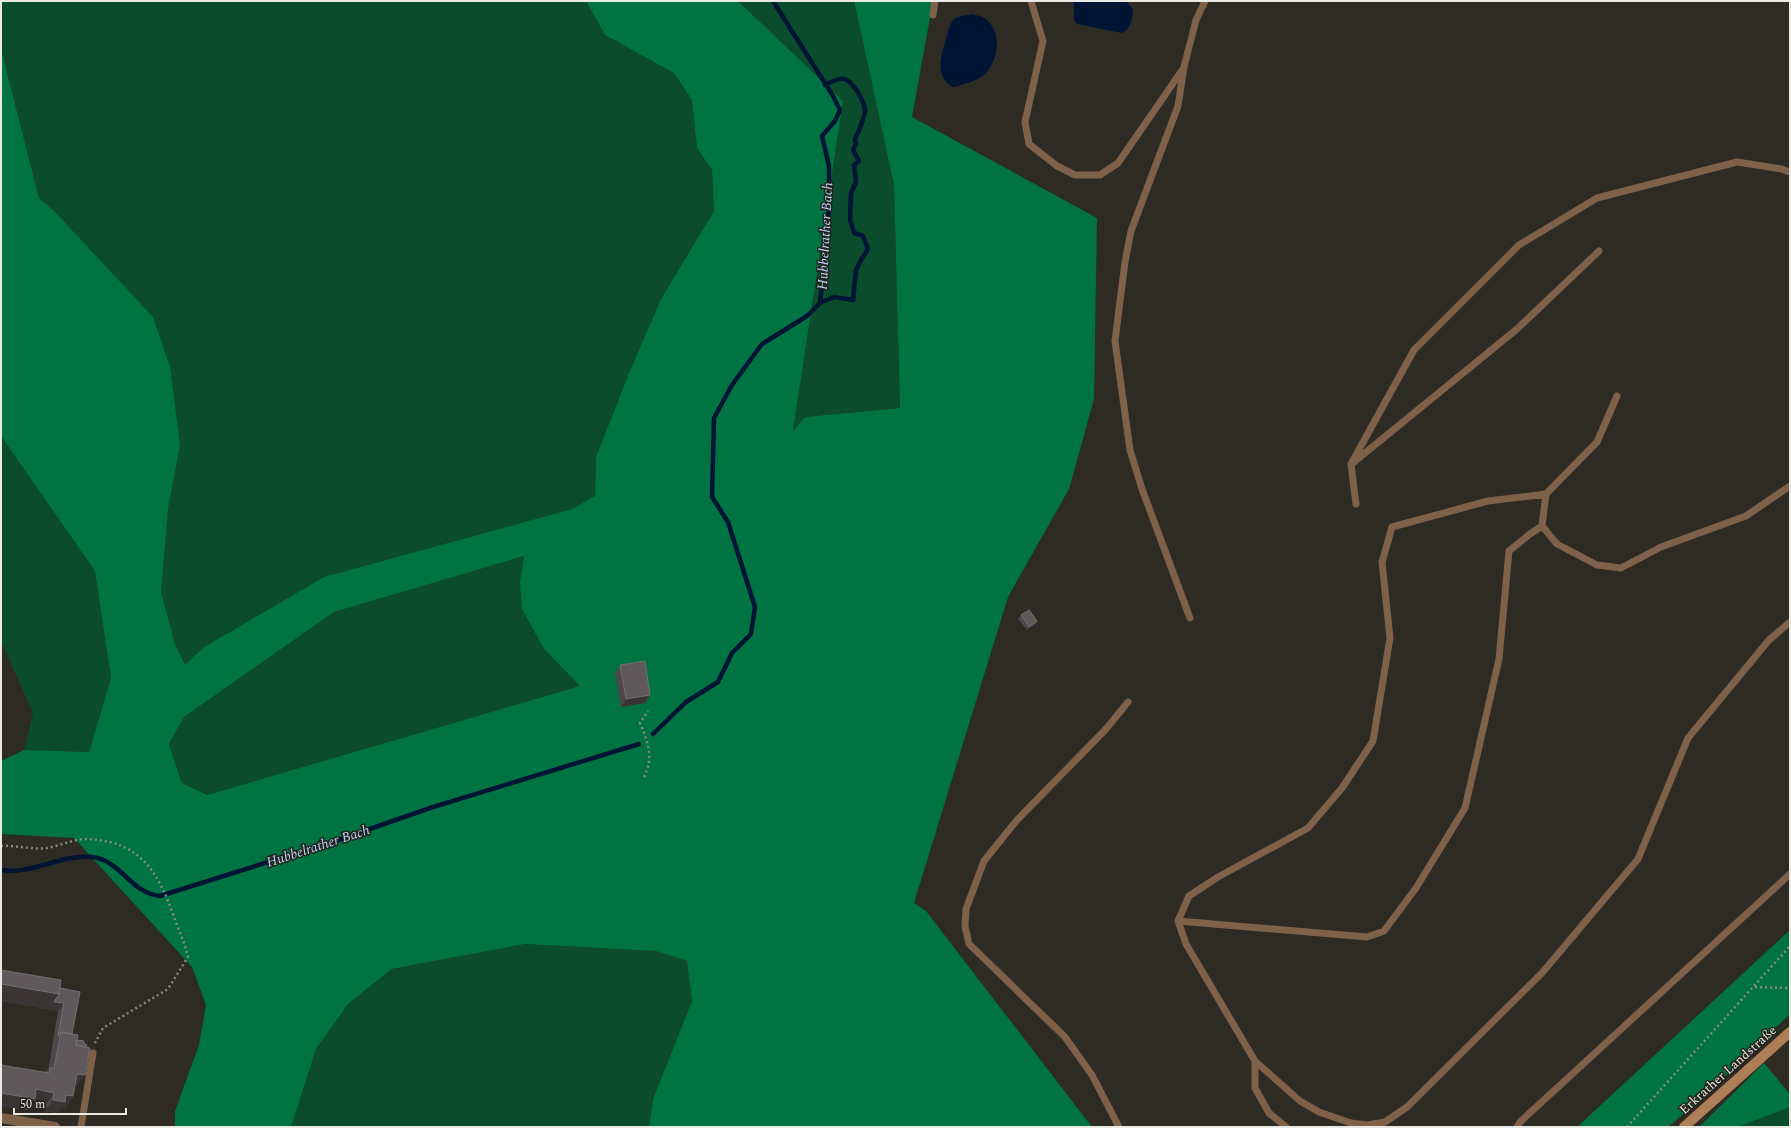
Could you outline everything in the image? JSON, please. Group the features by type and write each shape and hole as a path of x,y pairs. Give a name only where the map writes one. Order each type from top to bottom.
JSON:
{"street":[{"name":"Erkrather Landstraße","path":"1684,1127 1790,1032"},
{"path":"1,1118 55,1127"}],"lane":[{"path":"933,15 936,1"},
{"path":"1031,1 1042,41 1025,122 1029,144 1057,166 1075,175 1100,175 1118,163 1184,67"},
{"path":"1190,618 1142,489 1130,450 1115,341 1125,262 1131,231 1178,106 1184,67 1196,20 1205,1"},
{"path":"1356,504 1351,464 1414,350 1518,245 1597,198 1737,162 1782,169 1790,172"},
{"path":"1351,464 1516,329 1600,251"},
{"path":"1617,396 1597,442 1546,494 1542,526 1557,544 1597,565 1620,568 1661,547 1746,516 1790,486"},
{"path":"1546,494 1488,501 1392,527 1382,562 1390,638 1373,741 1342,788 1308,828 1218,877 1190,896 1178,921 1186,944 1255,1061 1300,1101 1319,1112 1351,1123 1367,1125 1385,1122 1407,1107 1542,973 1638,858 1688,738 1770,640 1790,622"},
{"path":"1178,921 1367,937 1384,931 1416,888 1465,808 1499,659 1509,550 1542,526"},
{"path":"1119,1127 1092,1075 1065,1037 969,944 965,926 966,909 984,861 1017,820 1106,729 1128,702"},
{"path":"1517,1127 1520,1122 1790,874"},
{"path":"81,1127 93,1053"},
{"path":"1255,1061 1255,1088 1269,1113 1286,1127"}],"path":[{"path":"644,776 649,768 650,746 640,723 648,711"},
{"path":"1,846 41,848 87,838 109,841 125,848 147,863 162,885 186,945 188,957 168,989 103,1028 96,1040 93,1053"},
{"path":"1627,1127 1790,946"},
{"path":"1754,987 1790,988"}],"green space":[{"path":"1,1 586,1 605,35 674,73 692,100 697,148 712,170 714,211 661,299 629,373 596,457 595,496 572,509 324,577 204,647 185,666 175,644 161,592 168,509 180,445 55,212 39,198 1,49"},
{"path":"586,1 738,1 843,101 793,431 805,417 900,408 894,185 854,1 933,1 912,117 1097,218 1094,399 1069,489 1008,597 914,903 926,911 1092,1127 649,1127 653,1099 692,1001 687,961 656,951 525,944 392,969 348,1004 316,1049 291,1127 175,1127 175,1111 199,1045 206,1005 192,967 74,838 1,834 1,761 24,750 89,752 111,678 95,571 1,436 1,49 39,198 55,212 153,317 170,367 180,445 168,509 161,592 175,644 185,665 204,647 324,577 572,509 595,496 596,457 629,373 661,299 714,211 712,170 697,148 692,100 674,73 605,35","holes":["524,556 520,582 522,609 544,649 580,686 207,795 182,783 169,744 184,717 334,612"]},
{"path":"738,1 854,1 894,185 900,408 805,417 793,431 843,101"},
{"path":"1,436 95,571 111,678 89,752 24,750 33,713 1,641"},
{"path":"524,556 520,582 544,649 580,686 207,795 182,783 169,744 184,717 334,612"},
{"path":"1790,930 1790,1014 1700,1100 1668,1127 1577,1127"},
{"path":"525,944 656,951 687,961 692,1001 653,1099 649,1127 291,1127 316,1049 348,1004 393,969"},
{"path":"1764,1063 1790,1094 1790,1107 1738,1127 1699,1127"},
{"path":"1790,1107 1790,1127 1738,1127"}],"water":[{"path":"1074,1 1126,1 1133,9 1132,20 1127,30 1122,33 1077,24 1074,20"},
{"path":"972,14 984,18 990,23 996,37 996,53 990,68 985,74 974,81 953,87 943,78 941,72 940,65 942,52 952,21 958,17"}],"building":[{"path":"1029,610 1037,621 1029,627 1021,615"},
{"path":"645,661 650,695 626,699 620,665"},
{"path":"1,970 61,980 59,994 1,984"},
{"path":"60,988 80,992 72,1034 61,1032 58,1036 64,1003 54,1002 59,994"},
{"path":"61,1032 78,1035 76,1045 90,1048 85,1075 77,1074 73,1096 66,1095 65,1102 53,1100 54,1093 36,1089 35,1099 1,1093 1,1065 49,1073 50,1068 54,1068"},
{"path":"77,1040 84,1041 84,1044 87,1045 86,1047 76,1045"}],"waterway":[{"name":"Hubbelrather Bach","path":"653,734 686,702 718,682 732,653 751,634 755,607 728,522 712,497 714,418 732,385 762,344 807,316 820,303 828,228 829,199 829,166 822,136 835,121 840,110 833,96 773,1"},
{"path":"820,303 834,297 853,300 856,270 868,249 863,236 854,233 850,219 851,193 856,182 854,165 859,161 853,150 856,144 855,139 861,126 865,108 855,88 848,81 839,79 825,85"},
{"name":"Hubbelrather Bach","path":"1,870 24,870 69,858 92,857 102,859 111,864 141,889 150,894 160,896 338,840 430,808 639,744"}]}
